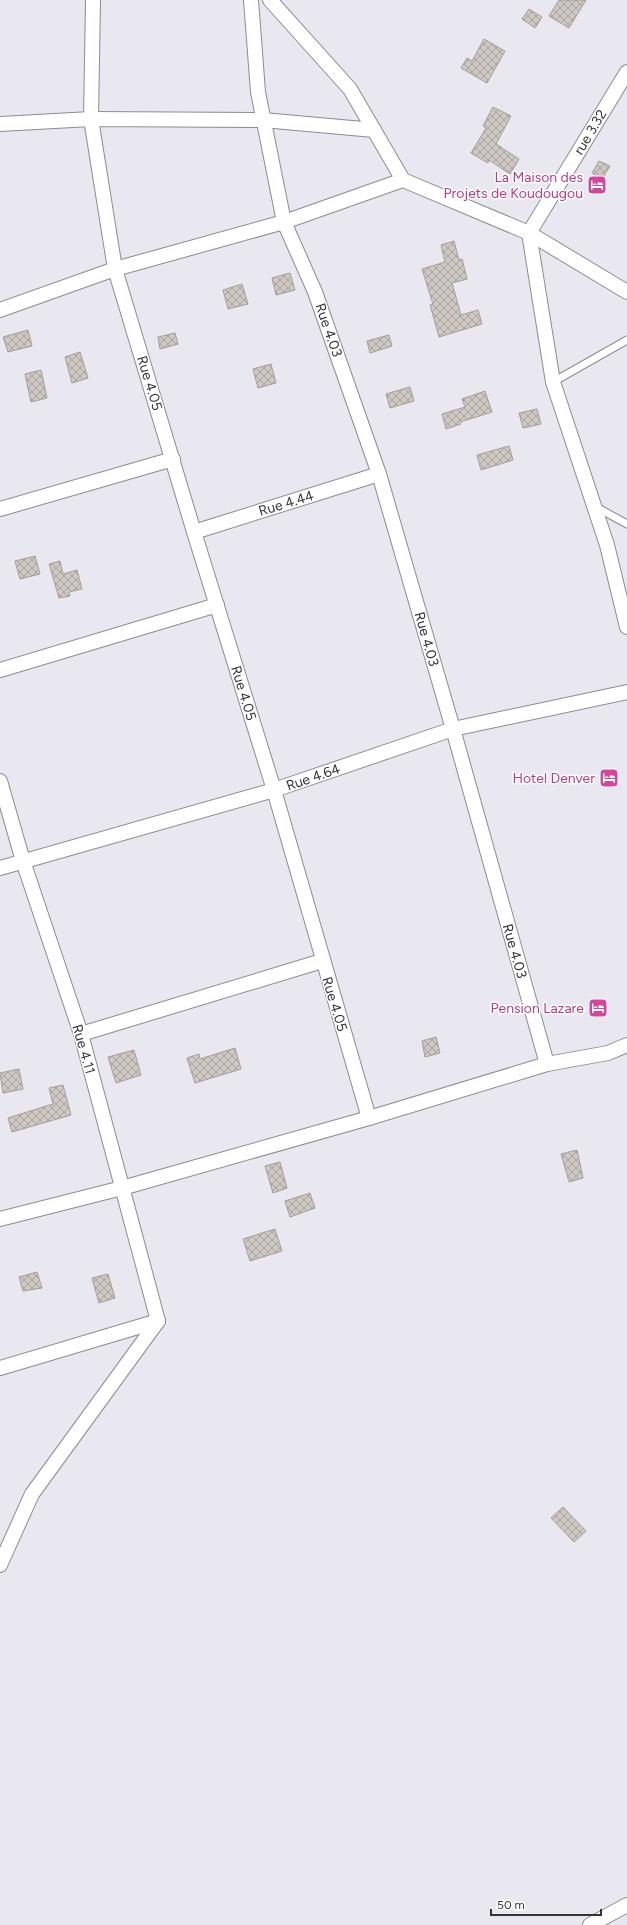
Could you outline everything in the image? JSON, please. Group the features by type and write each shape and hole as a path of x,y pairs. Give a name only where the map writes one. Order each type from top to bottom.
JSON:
{"street":[{"name":"Rue 4.05","path":"93,0 91,119 115,269 194,532 274,790 322,961 369,1118"},
{"name":"Rue 4.03","path":"251,0 258,92 284,222 316,292 379,474 453,729 547,1064"},
{"path":"270,0 350,89 403,180 529,233 627,292"},
{"name":"rue 3.32","path":"529,233 627,72"},
{"path":"0,124 91,119 263,120 374,130"},
{"path":"0,310 115,269 284,222 403,180"},
{"path":"529,233 553,382 607,545 627,627"},
{"path":"0,509 173,459"},
{"name":"Rue 4.44","path":"194,532 379,474"},
{"path":"0,670 217,604"},
{"name":"Rue 4.64","path":"0,868 274,790 453,729 627,692"},
{"name":"Rue 4.11","path":"0,780 23,861 81,1034 158,1321"},
{"path":"81,1034 322,961"},
{"path":"0,1219 122,1188 369,1118 547,1064 608,1053 627,1045"},
{"path":"0,1368 158,1321"},
{"path":"0,1565 32,1494 158,1321"},
{"path":"590,1925 627,1904"}],"lane":[{"path":"553,382 627,340"},
{"path":"594,506 627,524"}],"building":[{"path":"559,0 586,0 569,28 549,16"},
{"path":"529,9 542,17 535,28 522,19"},
{"path":"484,39 505,51 487,83 461,68 467,58 472,61"},
{"path":"493,107 511,116 496,144 519,159 510,174 489,160 488,163 471,153 486,128 483,126"},
{"path":"599,161 610,166 602,179 592,173"},
{"path":"454,241 459,260 462,259 467,279 452,283 461,315 478,310 482,324 439,337 430,305 433,304 422,269 445,262 441,245"},
{"path":"290,273 295,290 276,295 272,278"},
{"path":"242,284 248,304 228,309 223,290"},
{"path":"28,330 32,346 8,352 3,337"},
{"path":"175,333 178,344 160,349 158,337"},
{"path":"389,335 392,346 370,353 367,341"},
{"path":"80,352 88,378 72,383 65,357"},
{"path":"271,364 276,383 258,388 253,369"},
{"path":"41,370 47,398 31,402 25,374"},
{"path":"410,387 414,401 390,408 386,394"},
{"path":"485,391 492,412 460,422 461,424 446,429 442,414 465,407 462,399"},
{"path":"537,409 541,424 523,428 519,413"},
{"path":"509,446 513,460 481,470 477,455"},
{"path":"35,556 40,574 20,579 15,561"},
{"path":"60,561 63,574 77,570 82,589 69,592 70,596 59,598 49,564"},
{"path":"436,1037 440,1053 425,1057 422,1041"},
{"path":"235,1048 241,1069 195,1083 187,1058 199,1054 200,1059"},
{"path":"134,1050 141,1075 116,1083 108,1057"},
{"path":"19,1069 23,1089 3,1093 0,1073"},
{"path":"63,1085 71,1115 12,1132 8,1118 53,1104 49,1088"},
{"path":"577,1150 583,1178 569,1182 561,1154"},
{"path":"280,1162 287,1188 273,1193 265,1166"},
{"path":"310,1193 315,1208 290,1217 285,1201"},
{"path":"275,1229 282,1251 250,1261 243,1239"},
{"path":"37,1272 42,1288 23,1291 19,1277"},
{"path":"108,1274 115,1298 99,1303 92,1278"},
{"path":"563,1507 586,1531 574,1542 551,1518"}],"place":[{"name":"La Maison des Projets de Koudougou","path":"597,185"},
{"name":"Hotel Denver","path":"609,778"},
{"name":"Pension Lazare","path":"598,1008"}]}
